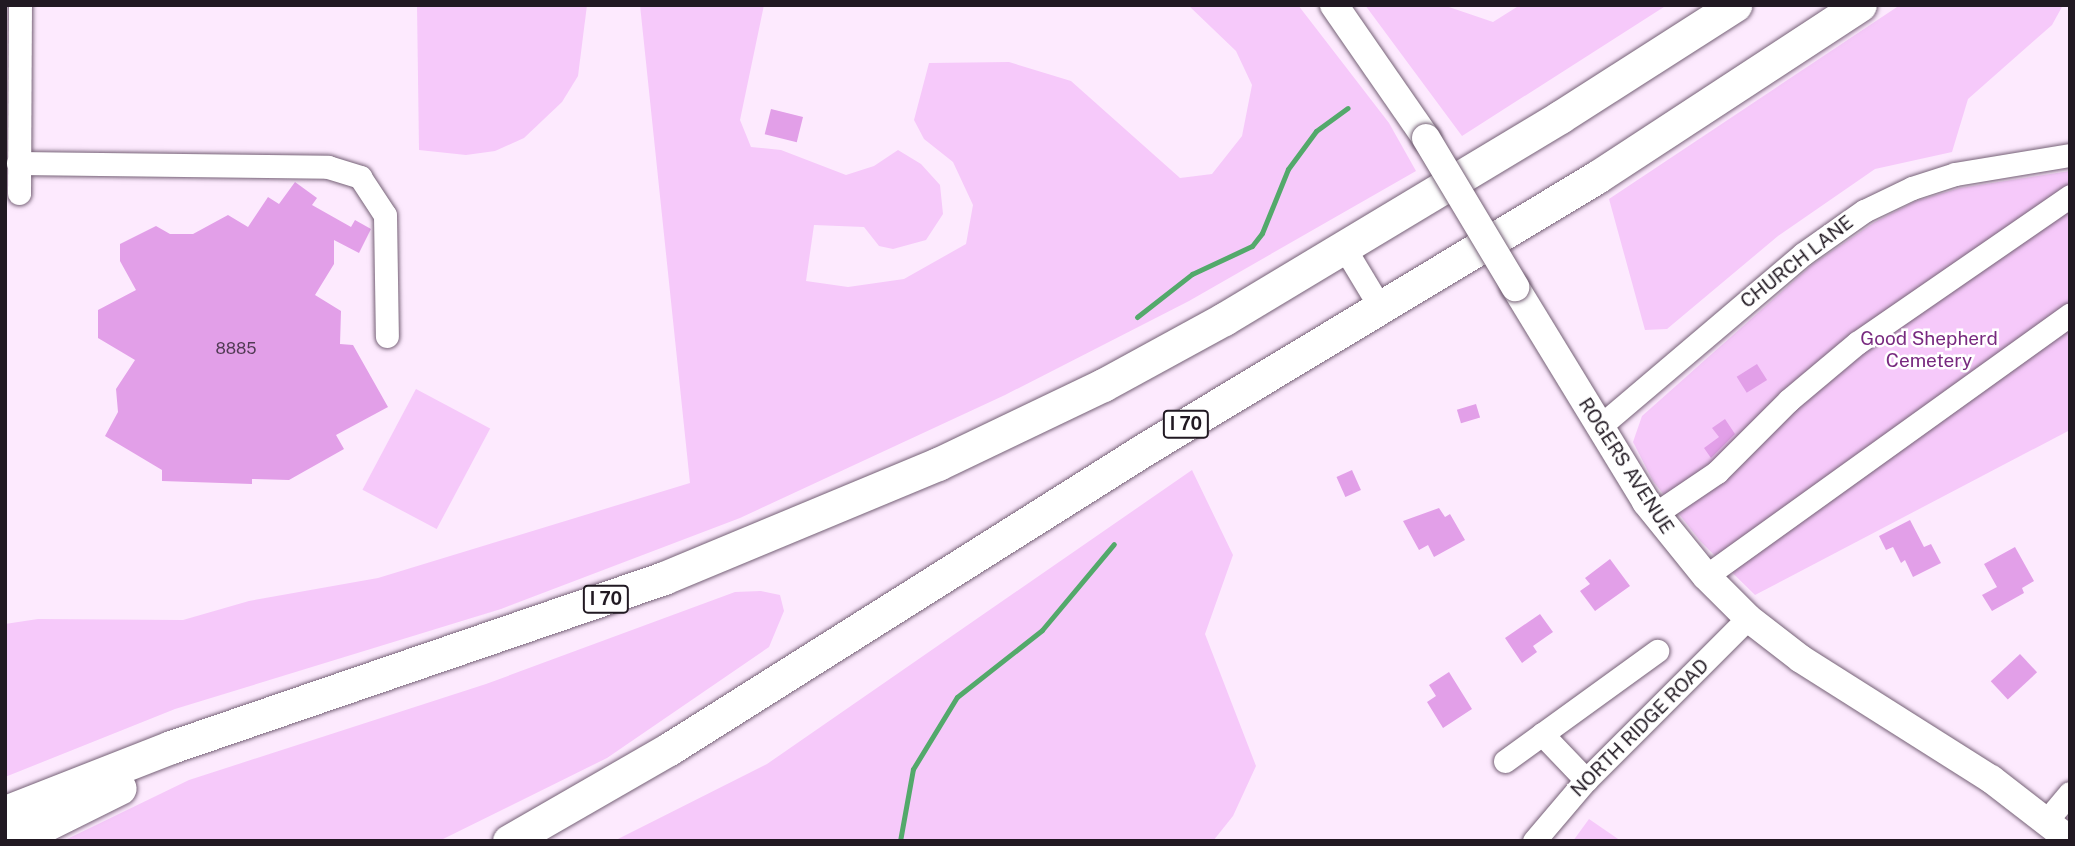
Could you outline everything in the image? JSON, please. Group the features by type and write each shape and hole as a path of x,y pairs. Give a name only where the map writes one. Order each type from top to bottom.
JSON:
{"highway":[{"name":"I 70","path":"5,812 171,747 400,671 664,578 939,464 1103,385 1345,249 1735,5"},
{"name":"I 70","path":"509,841 669,749 1380,307 1597,177 1860,5"},
{"path":"13,841 188,757 400,671"}],"main road":[{"name":"ROGERS AVENUE","path":"1334,5 1426,138 1599,427 1655,514 1706,576 1748,618 1801,659 2047,820 2070,840"}],"street":[{"path":"19,192 20,5"},
{"name":"CHURCH LANE","path":"1599,427 1803,254 1864,211 1912,188 1955,174 2070,155"},
{"path":"18,163 328,167 360,177 385,215 387,336"},
{"path":"1655,514 1717,472 1789,400 1857,343 2070,196"},
{"path":"1345,249 1380,307"},
{"path":"1706,576 2070,314"},
{"name":"NORTH RIDGE ROAD","path":"1534,841 1587,780 1748,618"},
{"path":"1505,761 1657,652"},
{"path":"1542,734 1587,780"},
{"path":"2047,820 2070,793"}],"green space":[{"path":"417,5 587,5 578,76 562,102 524,138 495,151 466,155 419,150"},
{"path":"640,5 764,5 740,120 751,147 781,150 846,175 874,166 898,150 921,164 940,185 943,214 926,240 893,249 879,246 864,227 814,225 806,281 848,287 904,279 966,244 973,205 953,162 924,139 914,120 929,63 1009,62 1071,81 1180,178 1212,174 1242,136 1252,85 1236,51 1188,5 1298,5 1389,123 1416,171 1189,301 1005,395 740,518 501,609 175,709 5,777 5,624 38,619 183,620 249,601 378,578 690,483"},
{"path":"1365,5 1443,5 1493,22 1520,5 1667,5 1462,136"},
{"path":"1900,5 2063,5 2052,25 1968,99 1952,152 1875,169 1778,236 1667,329 1645,330 1609,199"},
{"name":"Good Shepherd Cemetery","path":"2070,171 2070,430 1755,595 1701,542 1653,481 1633,442 1642,416 1813,264 1875,222 1916,201 1960,188"},
{"path":"416,389 490,428 437,529 362,490"},
{"path":"1192,470 1233,555 1205,634 1256,766 1233,816 1213,841 614,841 767,764"},
{"path":"761,591 780,595 784,611 769,647 607,758 439,841 63,841 189,780 486,684 735,592"},
{"path":"1589,819 1621,841 1573,841"}],"building":[{"path":"771,109 803,117 797,142 765,134"},
{"path":"295,182 317,198 312,205 351,227 355,220 371,229 359,253 334,240 334,264 315,295 341,311 340,344 353,345 388,407 336,435 344,449 289,480 252,479 252,484 162,481 162,470 105,436 118,412 116,389 135,360 98,338 98,310 136,290 120,261 120,244 156,226 170,234 193,234 228,215 248,227 268,197 279,204"},
{"path":"1757,364 1767,380 1747,393 1737,377"},
{"path":"1476,404 1480,417 1461,423 1457,410"},
{"path":"1725,419 1735,434 1711,458 1704,448 1719,437 1712,428"},
{"path":"1352,470 1361,490 1345,497 1336,477"},
{"path":"1439,508 1445,517 1450,514 1465,540 1434,557 1428,545 1419,550 1403,521"},
{"path":"1910,520 1924,547 1931,544 1941,563 1913,577 1905,560 1901,563 1893,547 1886,550 1879,536"},
{"path":"2015,547 2034,581 2022,588 2024,593 1992,611 1982,595 1997,587 1984,564"},
{"path":"1610,559 1630,586 1595,611 1580,591 1590,584 1585,578"},
{"path":"1540,614 1553,632 1533,646 1537,652 1522,663 1505,638"},
{"path":"2020,654 2037,672 2008,700 1991,681"},
{"path":"1449,672 1472,709 1443,728 1427,702 1436,696 1429,685"}],"waterway":[{"path":"1137,317 1192,274 1252,246 1262,233 1288,169 1316,131 1348,108"},
{"path":"900,841 913,769 957,697 1042,630 1114,544"}]}
